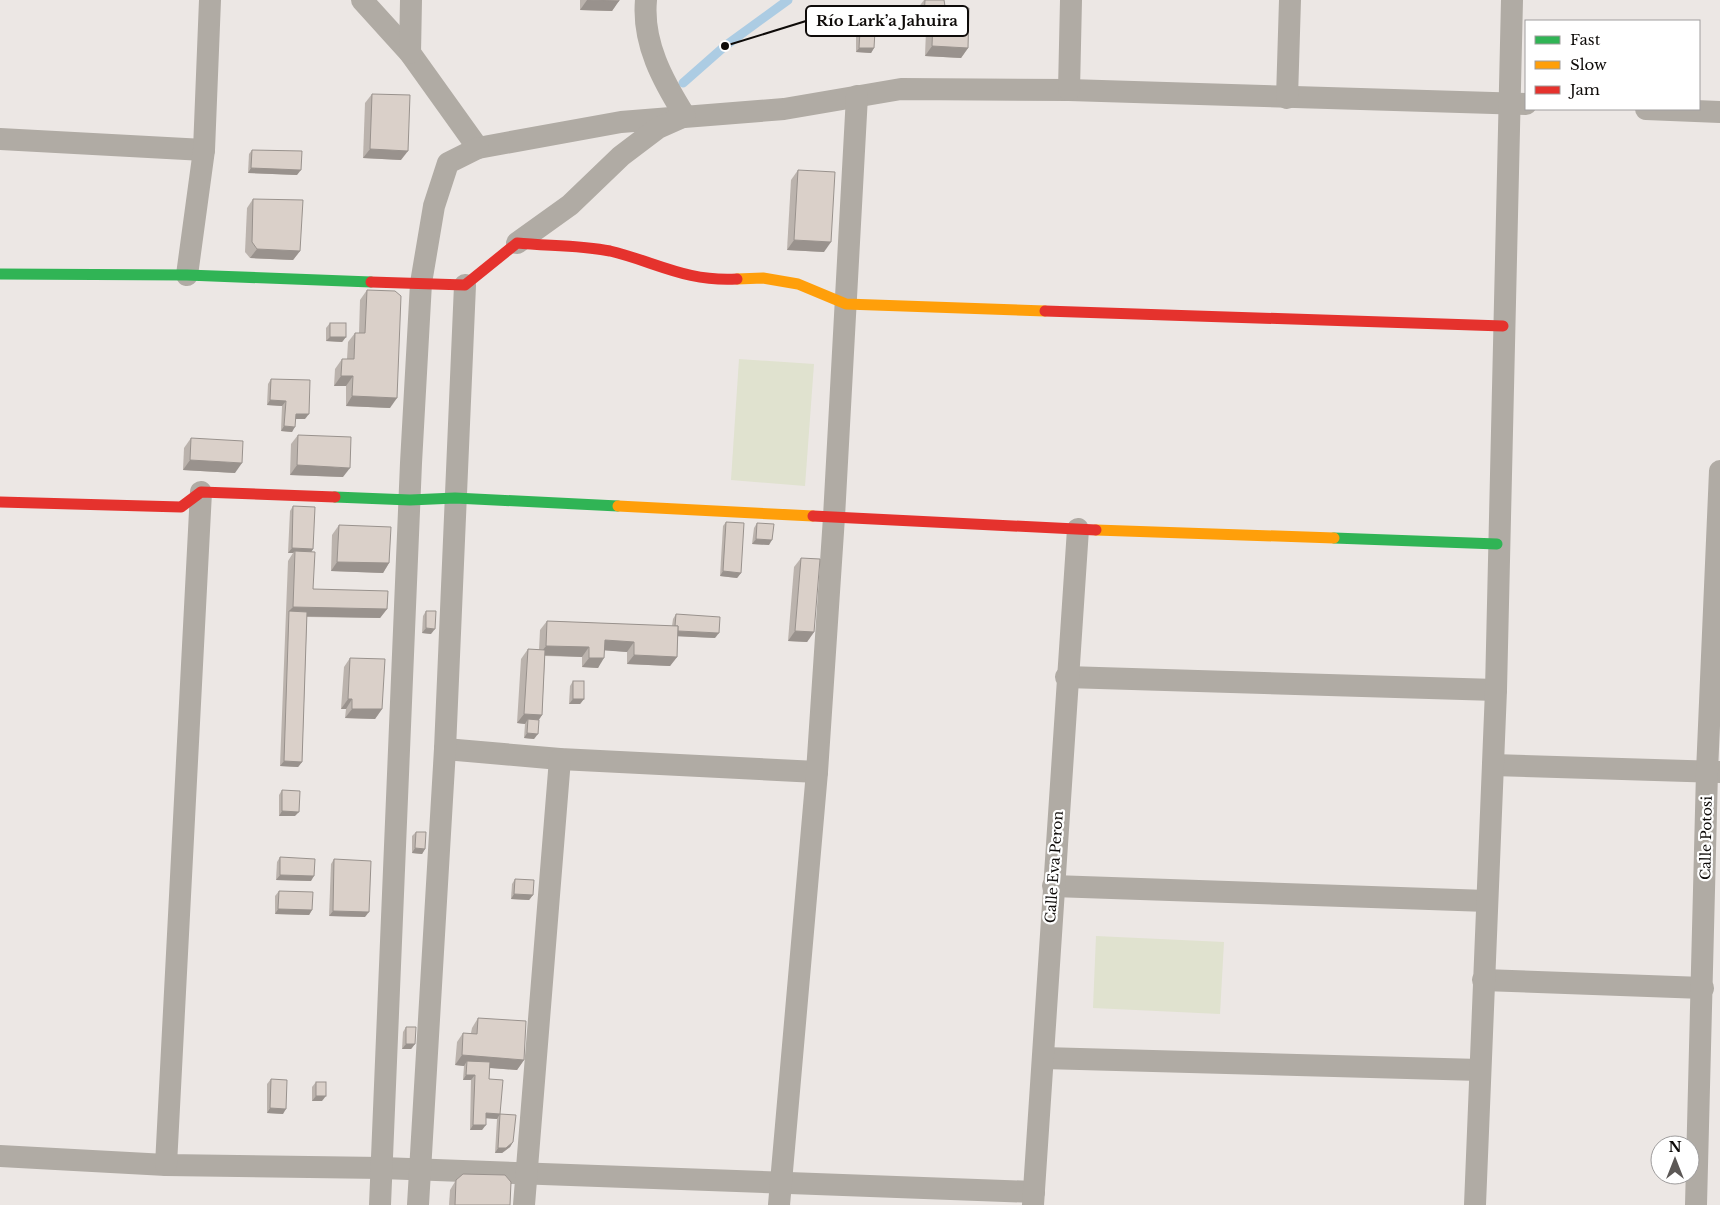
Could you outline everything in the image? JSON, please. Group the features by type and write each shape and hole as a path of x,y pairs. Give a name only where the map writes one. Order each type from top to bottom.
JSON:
{"street":[{"path":"187,275 204,150 210,0"},
{"path":"362,0 410,53 478,148"},
{"path":"410,53 412,0"},
{"path":"646,0 644,16 649,43 663,78 685,116"},
{"path":"1069,90 1071,0"},
{"path":"1287,98 1290,0"},
{"path":"1475,1205 1496,690 1503,326 1517,104 1512,0"},
{"path":"380,1205 421,283 434,206 448,163 478,148 621,122 784,109 901,89 1069,90 1517,104"},
{"path":"778,1205 818,772 857,96"},
{"path":"1671,110 1720,112"},
{"path":"0,274 187,275 465,285 517,243 570,205 621,156 658,128 685,116"},
{"path":"0,139 204,150"},
{"path":"517,243 609,251 682,275 723,280 763,278 798,284 846,304 1503,326"},
{"path":"418,1205 445,749 465,285"},
{"name":"Calle Potosi","path":"1696,1205 1703,988 1714,772 1720,471"},
{"path":"0,502 181,507 201,492 410,500 455,498 1078,529 1498,544"},
{"path":"166,1165 201,492"},
{"name":"Calle Eva Peron","path":"1034,1199 1066,677 1078,529"},
{"path":"1066,677 1496,690"},
{"path":"445,749 560,759 818,772"},
{"path":"524,1205 560,759"},
{"path":"1493,764 1714,772"},
{"path":"1053,886 1487,902"},
{"path":"1483,980 1703,988"},
{"path":"1043,1058 1480,1070"},
{"path":"0,1156 166,1165 382,1168 419,1171 780,1182 1034,1199"}],"green space":[{"path":"739,359 814,364 805,486 731,480"},
{"path":"1096,936 1224,942 1220,1014 1093,1008"}],"building":[{"path":"587,0 619,0 619,1"},
{"path":"925,0 944,0 945,6 969,8 968,48 932,46 933,20 924,19"},
{"path":"860,31 875,31 874,48 859,48"},
{"path":"372,94 410,95 408,151 370,149"},
{"path":"252,150 302,151 301,170 251,168"},
{"path":"798,170 835,172 831,242 794,240"},
{"path":"253,199 303,200 300,251 257,249 252,242"},
{"path":"367,290 395,291 401,296 397,398 352,396 353,376 341,376 342,359 354,359 355,333 365,333"},
{"path":"330,323 346,323 346,337 330,337"},
{"path":"271,379 310,380 309,414 296,414 295,427 284,426 286,401 270,400"},
{"path":"298,435 351,437 350,468 297,465"},
{"path":"191,438 243,441 242,463 190,460"},
{"path":"293,506 315,507 313,549 292,548"},
{"path":"726,522 744,523 741,573 723,571"},
{"path":"757,523 774,524 772,540 756,539"},
{"path":"339,525 391,527 389,563 337,562"},
{"path":"295,551 315,552 313,589 388,591 387,609 293,607"},
{"path":"801,558 820,559 814,632 795,631"},
{"path":"289,611 307,612 302,762 284,761"},
{"path":"426,611 436,611 435,629 426,628"},
{"path":"676,614 720,617 719,633 678,631 678,626 675,626"},
{"path":"547,621 678,626 677,657 634,655 634,642 605,640 604,658 589,658 589,647 546,646"},
{"path":"528,649 545,650 542,715 524,714"},
{"path":"350,658 385,659 382,709 352,709 352,699 348,699"},
{"path":"573,681 584,681 584,699 573,699"},
{"path":"528,719 539,720 538,734 527,733"},
{"path":"282,790 300,791 299,812 282,811"},
{"path":"416,832 426,832 425,849 415,848"},
{"path":"280,857 315,859 314,876 280,875"},
{"path":"334,859 371,861 369,912 333,911"},
{"path":"515,879 534,880 533,895 514,894"},
{"path":"279,891 313,892 312,910 278,909"},
{"path":"478,1018 526,1021 524,1060 462,1055 463,1033 477,1034"},
{"path":"406,1027 416,1027 415,1044 406,1044"},
{"path":"467,1061 490,1062 489,1079 503,1080 500,1114 486,1113 486,1125 473,1125 475,1075 466,1075"},
{"path":"271,1079 287,1080 286,1109 270,1108"},
{"path":"316,1082 326,1082 326,1096 316,1096"},
{"path":"500,1114 516,1115 513,1142 506,1148 498,1148"},
{"path":"463,1174 505,1175 511,1182 510,1205 455,1205 456,1180"}],"waterway":[{"path":"683,83 725,46 788,0"}],"traffic: fast":[{"path":"0,274 187,275 371,282"},
{"path":"335,497 410,500 455,498 618,506"},
{"path":"1334,538 1497,544"}],"traffic: slow":[{"path":"737,279 763,278 798,284 846,304 1045,311"},
{"path":"618,506 813,516"},
{"path":"1096,530 1334,538"}],"traffic: jam":[{"path":"371,282 465,285 517,243 599,249 627,255 687,274 719,279 737,279"},
{"path":"1045,311 1503,326"},
{"path":"0,502 181,507 201,492 335,497"},
{"path":"813,516 1096,530"}],"place":[{"name":"Río Lark’a Jahuira","path":"725,46"}]}
